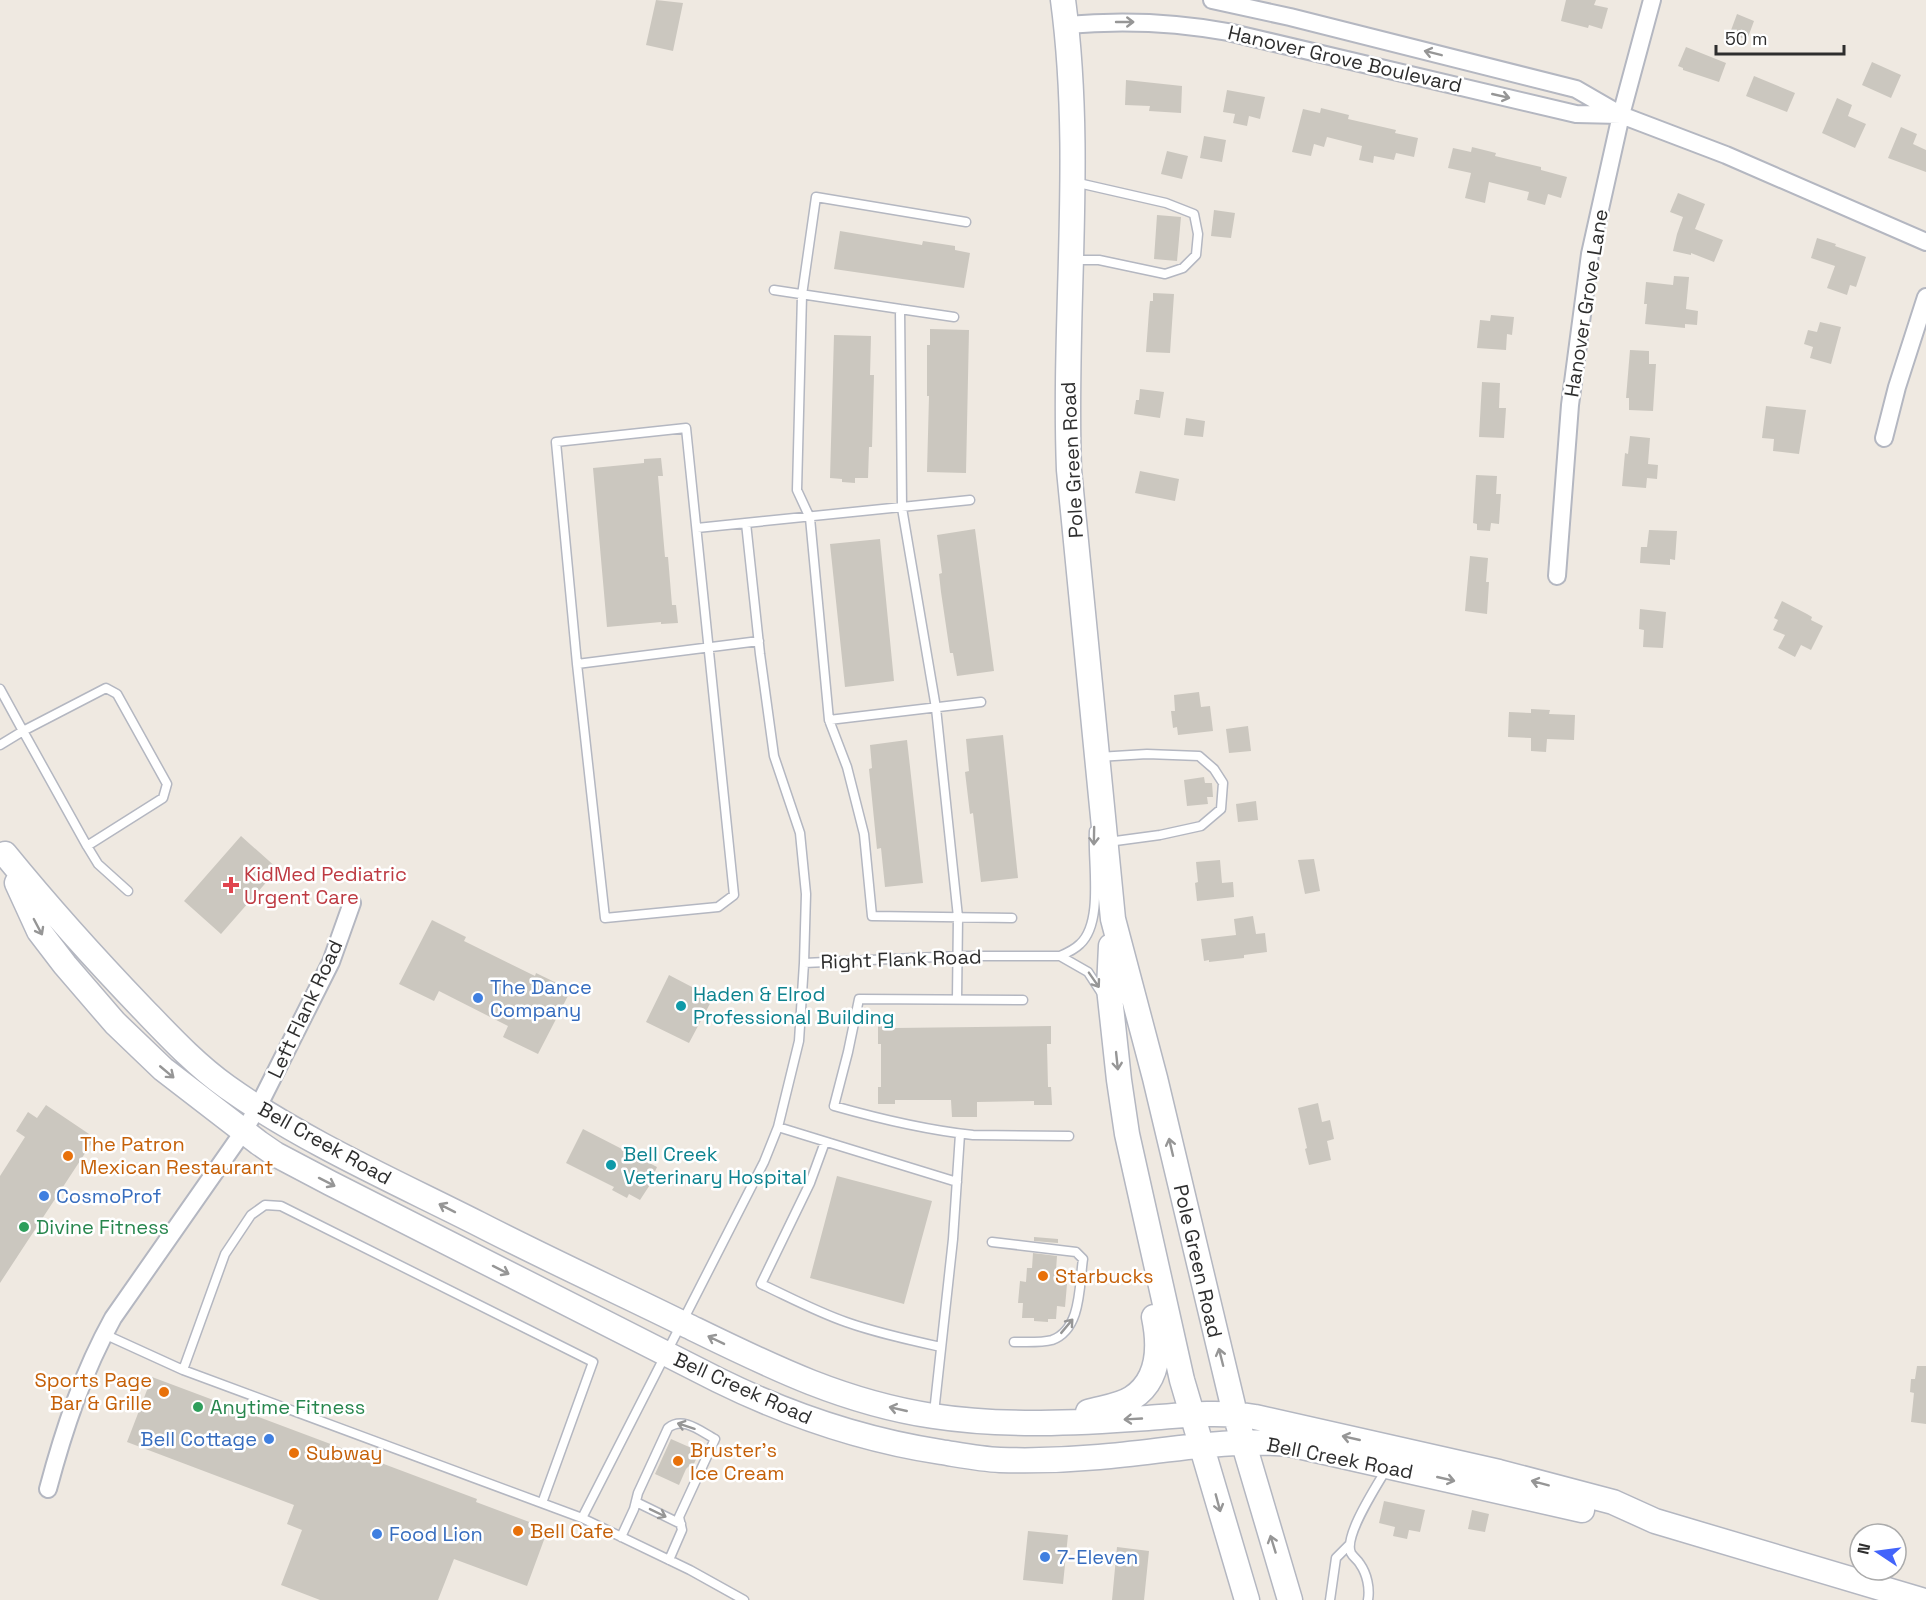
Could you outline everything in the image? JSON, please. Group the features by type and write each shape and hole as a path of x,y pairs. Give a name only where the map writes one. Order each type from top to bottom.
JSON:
{"street":[{"name":"Pole Green Road","path":"1063,0 1070,64 1073,182 1067,421 1069,470 1113,920 1155,1078 1235,1414 1290,1600"},
{"name":"Hanover Grove Boulevard","path":"1212,0 1290,17 1576,89 1621,115 1726,155 1926,242"},
{"name":"Hanover Grove Lane","path":"1557,576 1570,405 1590,254 1621,115 1652,0"},
{"name":"Hanover Grove Boulevard","path":"1066,25 1100,22 1152,22 1196,26 1576,114 1621,115"},
{"path":"1884,438 1897,387 1926,297"},
{"name":"Bell Creek Road","path":"2,850 63,924 182,1049 227,1087 319,1142 482,1226 586,1278 812,1384 871,1403 934,1416 994,1423 1050,1424 1192,1414 1235,1414 1255,1417 1499,1472 1613,1502 1655,1521 1921,1600"},
{"name":"Bell Creek Road","path":"2,850 39,931 96,1002 148,1056 243,1132 296,1166 746,1394 798,1416 852,1433 913,1448 998,1460 1098,1457 1244,1442 1289,1444 1608,1516 1655,1521"},
{"name":"Left Flank Road","path":"48,1488 81,1383 104,1334 258,1107 331,962 352,903"},
{"name":"Pole Green Road","path":"1113,920 1109,988 1127,1134 1182,1380 1247,1600"},
{"path":"1050,1424 1132,1398 1150,1377 1156,1364 1159,1347 1156,1327 1133,1229 1127,1134"}],"lane":[{"path":"1070,260 1099,260 1165,274 1183,268 1196,255 1198,234 1194,214 1166,203 1073,182"},
{"path":"966,222 816,198 802,295 797,489 810,518 829,720 847,767 864,834 872,916 1012,918"},
{"path":"774,290 954,317"},
{"path":"900,309 902,507 936,708 958,917 957,999"},
{"path":"686,428 709,647 734,895 718,907 605,918 577,664 556,442 686,428"},
{"path":"697,528 970,500"},
{"path":"746,523 774,756 800,833 806,894 804,963"},
{"path":"577,664 759,641"},
{"path":"0,745 106,688 117,694 167,784 163,798 87,846"},
{"path":"0,689 98,864 128,891"},
{"path":"829,720 981,702"},
{"path":"1105,842 1160,835 1201,826 1221,809 1223,783 1214,769 1199,756 1147,754 1097,757 1093,840 1095,887 1092,922 1090,930 1080,944 1060,956 1088,972 1098,985 1113,1017"},
{"name":"Right Flank Road","path":"582,1518 764,1162 778,1127 799,1041 804,963 958,956 1060,956"},
{"path":"1023,1000 859,999 834,1106 883,1120 974,1136 1070,1136"},
{"path":"778,1127 957,1182"},
{"path":"934,1416 960,1134"},
{"path":"825,1142 810,1183 761,1284 847,1322 900,1338 941,1347"},
{"path":"183,1370 225,1254 251,1215 265,1205 281,1206 593,1362 542,1503"},
{"path":"992,1242 1076,1252 1083,1259 1077,1305 1070,1325 1052,1340 1014,1342"},
{"path":"104,1334 183,1370 582,1518 669,1560 744,1600"},
{"path":"621,1537 638,1493 668,1428 675,1423 683,1422 715,1439 679,1517 682,1530 669,1560"},
{"path":"1368,1600 1365,1573 1351,1554 1349,1545 1355,1524 1388,1466"},
{"path":"636,1502 681,1524"},
{"path":"1330,1600 1336,1558 1349,1545"}],"building":[{"path":"656,0 683,3 673,51 646,45"},
{"path":"1566,0 1596,0 1594,5 1608,8 1602,29 1561,21"},
{"path":"1737,14 1754,21 1747,40 1730,33"},
{"path":"1686,47 1726,63 1719,82 1683,70 1678,66"},
{"path":"1872,62 1901,75 1891,98 1862,85"},
{"path":"1754,76 1795,93 1787,112 1746,96"},
{"path":"1126,80 1182,86 1181,113 1149,111 1150,106 1125,105"},
{"path":"1227,90 1265,97 1260,119 1249,116 1247,126 1233,123 1235,114 1223,112"},
{"path":"1837,98 1852,105 1848,116 1866,124 1855,148 1822,133"},
{"path":"1321,108 1349,115 1348,119 1396,130 1395,133 1418,138 1414,157 1396,153 1394,160 1374,156 1373,163 1359,160 1362,146 1327,137 1324,147 1314,144 1311,156 1292,152 1303,109 1320,113"},
{"path":"1901,127 1917,134 1913,144 1926,150 1926,172 1888,158"},
{"path":"1204,136 1226,140 1222,162 1200,158"},
{"path":"1472,147 1567,177 1561,198 1548,194 1545,205 1527,200 1529,192 1489,182 1485,203 1465,198 1471,173 1448,168 1453,148 1471,152"},
{"path":"1167,151 1188,156 1182,179 1161,174"},
{"path":"1678,193 1705,204 1695,229 1723,240 1714,262 1691,253 1691,255 1673,251 1683,217 1670,212"},
{"path":"1214,210 1235,213 1231,238 1211,236"},
{"path":"1157,215 1181,217 1177,261 1154,259"},
{"path":"840,231 922,245 923,241 955,246 955,250 970,253 964,288 834,269"},
{"path":"1817,238 1866,257 1856,287 1850,285 1847,295 1827,288 1835,266 1811,258"},
{"path":"1674,276 1689,277 1686,309 1698,311 1697,325 1685,324 1685,328 1645,324 1646,282 1673,285"},
{"path":"1153,293 1174,294 1170,353 1146,352 1150,301 1153,301"},
{"path":"1491,315 1514,317 1512,335 1507,334 1506,350 1477,348 1480,320 1490,321"},
{"path":"1820,322 1841,327 1831,364 1810,358 1813,347 1804,344 1808,330 1817,332"},
{"path":"930,329 969,330 966,473 927,472 929,396 927,396 927,345 930,345"},
{"path":"834,335 871,336 870,375 874,375 872,447 869,447 868,478 855,478 855,483 830,478"},
{"path":"1630,350 1649,351 1649,364 1656,364 1653,411 1629,410 1629,398 1626,398"},
{"path":"1482,382 1500,383 1499,408 1506,408 1504,438 1479,437"},
{"path":"1140,389 1164,392 1160,418 1134,414"},
{"path":"1766,406 1806,410 1799,454 1773,451 1774,439 1762,438"},
{"path":"1186,418 1205,421 1203,437 1184,435"},
{"path":"1630,436 1650,438 1648,464 1658,465 1657,479 1647,478 1646,488 1622,486 1625,453 1628,454"},
{"path":"661,458 663,476 658,476 665,557 668,557 672,605 676,605 678,623 661,624 661,622 607,627 593,468 644,463 644,459"},
{"path":"1140,471 1179,479 1175,501 1135,493"},
{"path":"1476,475 1497,476 1496,494 1501,494 1499,524 1491,523 1490,531 1477,530 1477,524 1473,523"},
{"path":"975,529 994,671 957,676 953,653 950,653 941,592 939,574 942,573 937,535"},
{"path":"1649,530 1677,531 1675,560 1670,559 1670,565 1640,563 1641,547 1647,547"},
{"path":"880,539 894,681 845,687 830,544"},
{"path":"1470,556 1488,558 1487,614 1465,611"},
{"path":"1782,601 1812,617 1811,620 1823,626 1811,650 1801,645 1795,657 1778,648 1785,635 1773,630 1778,620 1774,618"},
{"path":"1640,609 1666,612 1663,648 1643,647 1644,630 1639,629"},
{"path":"1199,692 1201,707 1210,706 1213,731 1178,735 1177,727 1173,728 1171,711 1175,711 1174,695"},
{"path":"1531,709 1550,710 1549,714 1575,715 1574,740 1547,739 1546,752 1531,751 1531,738 1508,737 1509,712 1531,713"},
{"path":"1248,726 1251,751 1229,753 1226,729"},
{"path":"1003,735 1018,878 981,882 973,813 970,814 965,772 969,771 966,739"},
{"path":"907,740 923,883 885,887 881,848 877,849 869,769 872,768 870,745"},
{"path":"1204,777 1205,783 1212,783 1213,797 1207,797 1208,804 1187,806 1184,780"},
{"path":"1256,801 1258,820 1238,822 1236,804"},
{"name":"KidMed Pediatric Urgent Care","path":"241,836 278,869 221,934 184,901"},
{"path":"1314,859 1320,891 1305,894 1298,860"},
{"path":"1220,860 1222,883 1233,882 1234,897 1197,901 1196,862"},
{"path":"1253,916 1256,934 1265,933 1267,952 1244,955 1244,958 1204,961 1201,939 1236,935 1234,919"},
{"path":"432,920 466,937 464,941 535,976 536,973 571,990 538,1054 503,1037 508,1026 439,991 434,1001 399,984"},
{"name":"Haden & Elrod Professional Building","path":"669,975 713,998 689,1043 646,1022"},
{"path":"878,1026 895,1026 895,1028 1051,1026 1051,1044 1047,1044 1048,1087 1051,1087 1052,1105 1034,1105 1034,1101 977,1102 977,1117 952,1117 951,1100 895,1100 895,1104 878,1104 878,1087 881,1087 881,1044 878,1044"},
{"path":"1318,1103 1322,1122 1330,1120 1334,1139 1327,1141 1331,1160 1309,1165 1298,1108"},
{"path":"46,1105 95,1138 0,1283 0,1176 25,1137 16,1131 28,1112 37,1118"},
{"name":"Bell Creek Veterinary Hospital","path":"583,1129 657,1167 653,1176 655,1177 640,1200 629,1194 627,1198 612,1190 614,1187 566,1163"},
{"path":"837,1176 932,1201 904,1304 810,1278"},
{"path":"1034,1237 1058,1239 1058,1243 1034,1241"},
{"name":"Starbucks","path":"1033,1253 1057,1256 1056,1270 1061,1270 1060,1284 1067,1284 1065,1307 1057,1306 1056,1319 1048,1319 1048,1322 1034,1321 1034,1318 1022,1318 1023,1303 1018,1303 1020,1281 1026,1282 1027,1268 1032,1268"},
{"path":"1917,1366 1926,1366 1926,1424 1911,1422 1914,1393 1910,1392 1911,1379 1915,1379"},
{"path":"152,1377 477,1499 476,1502 548,1529 527,1586 454,1559 438,1600 320,1600 281,1585 302,1530 287,1524 294,1505 127,1442"},
{"name":"Bruster's Ice Cream","path":"671,1439 696,1450 694,1453 698,1455 692,1468 689,1466 686,1469 679,1485 655,1474"},
{"path":"1384,1501 1425,1510 1420,1532 1409,1530 1407,1539 1393,1536 1395,1527 1379,1523"},
{"path":"1472,1510 1489,1514 1485,1532 1468,1529"},
{"name":"7-Eleven","path":"1028,1531 1068,1535 1063,1584 1023,1580"},
{"name":"7-Eleven","path":"1117,1547 1149,1551 1144,1600 1112,1600"}],"place":[{"name":"KidMed Pediatric Urgent Care","path":"231,885"},
{"name":"The Dance Company","path":"478,998"},
{"name":"Haden & Elrod Professional Building","path":"681,1006"},
{"name":"The Patron Mexican Restaurant","path":"68,1156"},
{"name":"Bell Creek Veterinary Hospital","path":"611,1165"},
{"name":"CosmoProf","path":"44,1196"},
{"name":"Divine Fitness","path":"24,1227"},
{"name":"Starbucks","path":"1043,1276"},
{"name":"Sports Page Bar & Grille","path":"164,1392"},
{"name":"Anytime Fitness","path":"198,1407"},
{"name":"Bell Cottage","path":"269,1439"},
{"name":"Subway","path":"294,1453"},
{"name":"Bruster's Ice Cream","path":"678,1461"},
{"name":"Bell Cafe","path":"518,1531"},
{"name":"Food Lion","path":"377,1534"},
{"name":"7-Eleven","path":"1045,1557"}]}
